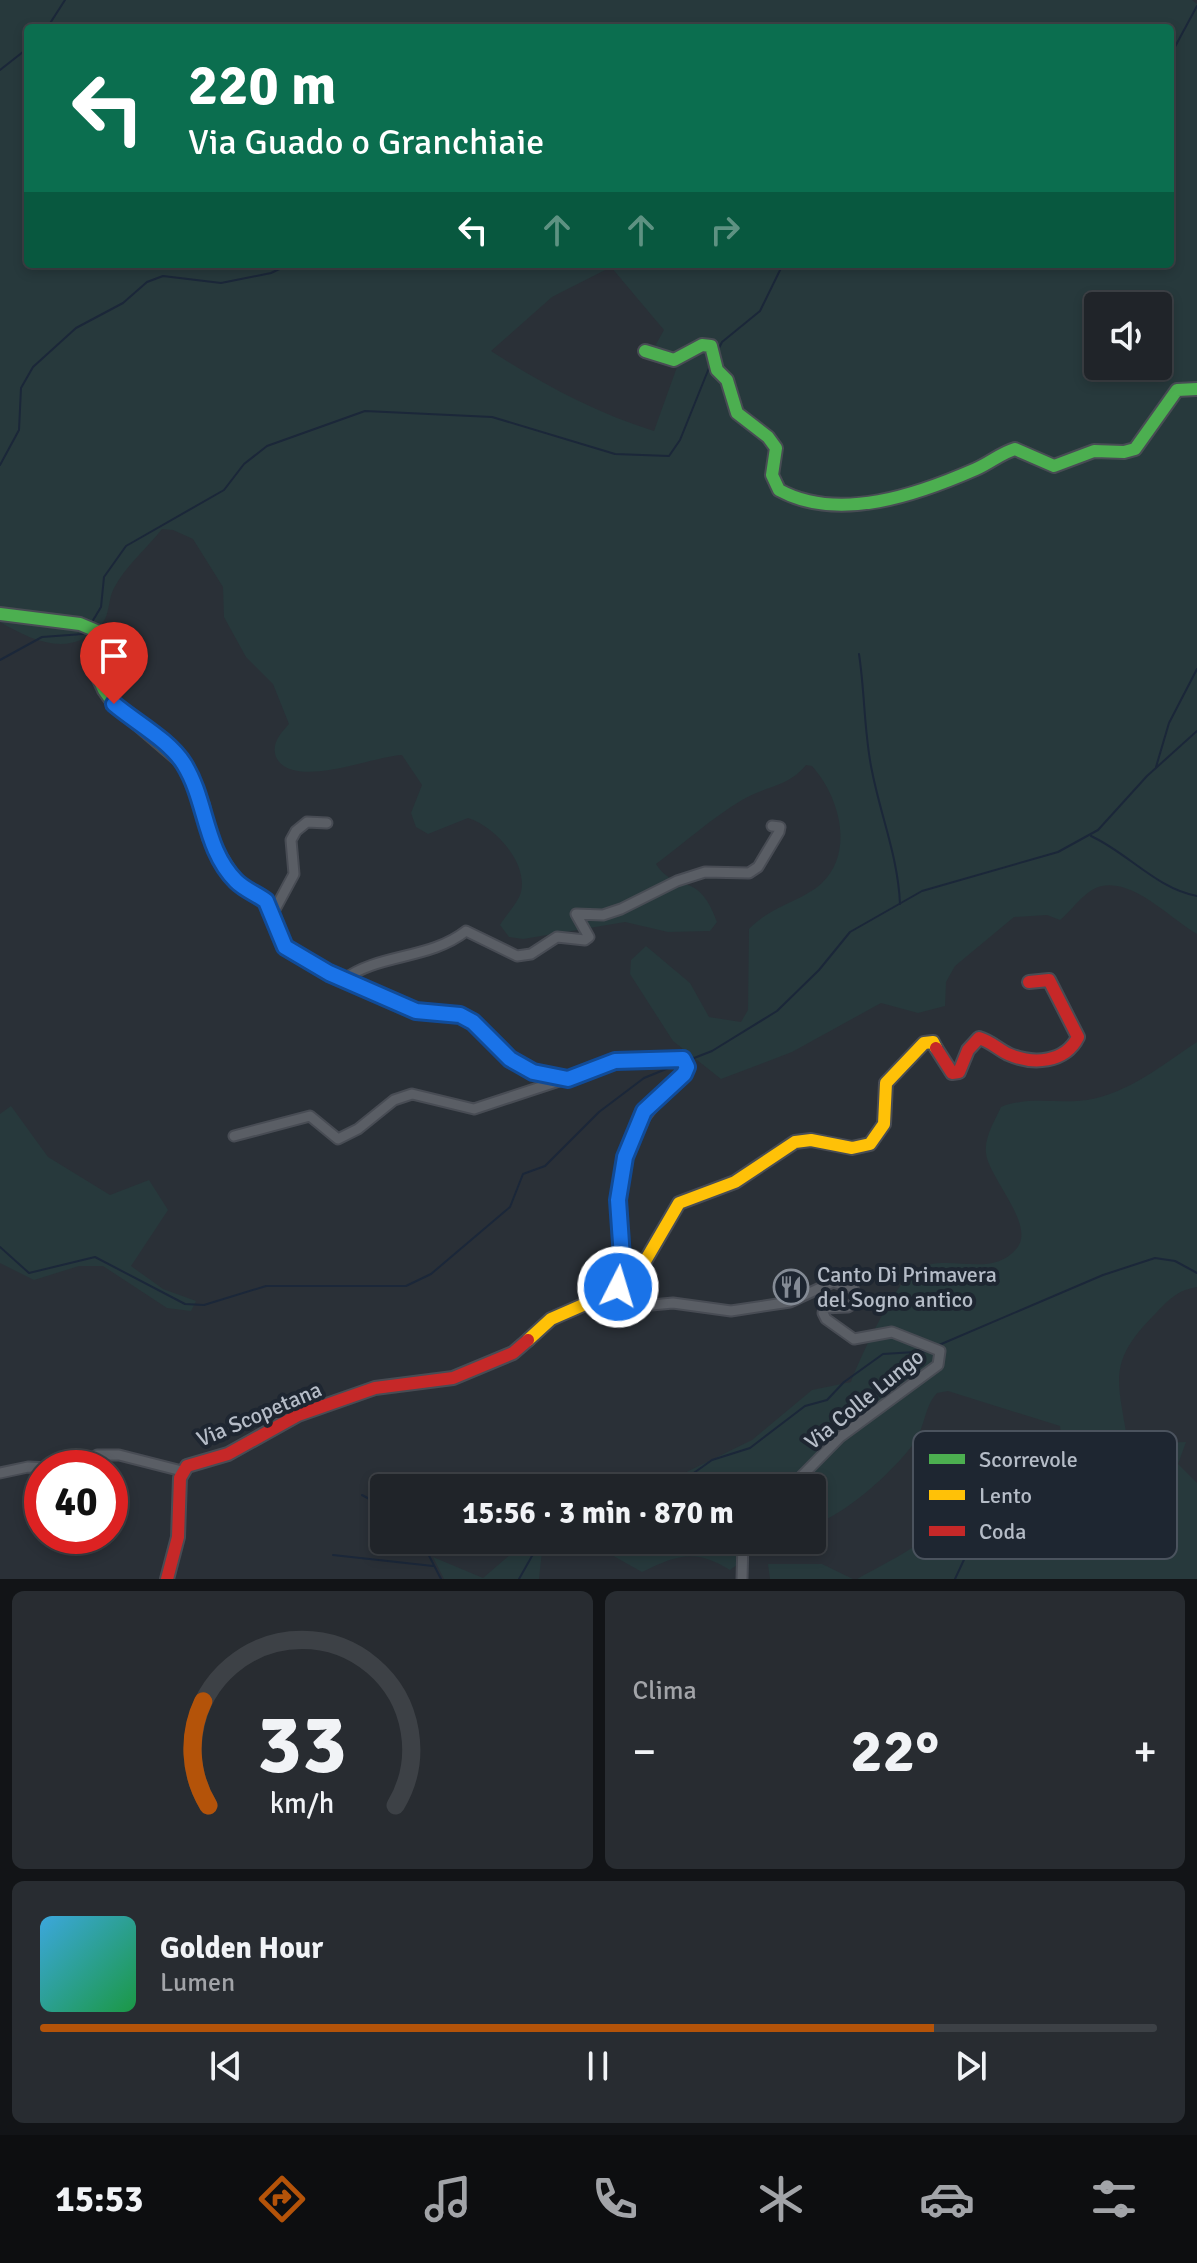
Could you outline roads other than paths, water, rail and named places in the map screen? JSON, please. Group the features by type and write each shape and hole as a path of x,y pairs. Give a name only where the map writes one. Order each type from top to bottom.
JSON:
{"street":[{"path":"645,351 674,360 702,345 711,346 717,370 727,380 737,413 768,437 776,448 772,478 779,490 792,500 834,504 910,495 981,467 1011,449 1022,450 1047,465 1060,465 1093,451 1121,454 1144,443 1165,403 1177,390 1197,389"},
{"path":"0,614 41,623 83,625 99,632 97,675 104,690 114,704 184,764 203,805 209,838 228,872 244,888 266,901 273,913 279,939 285,947 343,980 416,1011 460,1015 473,1022 510,1059 533,1072 562,1080"},
{"path":"273,913 294,874 291,840 296,831 307,822 327,823"},
{"path":"343,980 360,967 425,953 450,944 466,931 517,956 531,954 557,937 585,940 589,937 576,914 603,915 677,881 705,872 749,873 758,867 779,832 780,827 772,826"},
{"name":"Via Scopetana","path":"167,1579 178,1537 182,1471 187,1466 228,1454 298,1415 375,1388 453,1378 524,1346 551,1319 599,1298 637,1275 679,1203 735,1182 795,1142 811,1140 852,1148 870,1144 884,1124 886,1083 924,1043 933,1042 945,1067 952,1073 959,1072 968,1050 979,1038 990,1040 1004,1053 1040,1060 1062,1057 1075,1047 1078,1037 1049,980 1041,978 1029,982"},
{"path":"234,1136 310,1116 338,1139 351,1133 394,1100 412,1094 474,1109 579,1077 615,1061 683,1059 687,1067 681,1079 644,1111 625,1157 618,1200 623,1272 618,1287"},
{"name":"Via Colle Lungo","path":"599,1298 611,1298 630,1307 673,1303 731,1311 790,1302 833,1282 844,1283 853,1288 858,1301 848,1307 824,1308 823,1313 842,1332 862,1340 892,1332 940,1351 938,1365 840,1437 804,1474"},
{"path":"128,1457 182,1471"},
{"path":"0,1473 24,1468"},
{"path":"742,1579 743,1554"}],"waterway":[{"path":"50,24 65,0"},
{"path":"1174,49 1197,6"},
{"path":"0,70 24,51"},
{"path":"0,465 19,430 21,388 33,367 76,328 123,303 147,282 163,276 221,283 282,268"},
{"path":"718,350 722,342 760,311 781,268"},
{"path":"92,622 101,607 104,577 126,546 224,490 244,464 267,446 365,411 492,417 615,454 669,456 680,440 711,363"},
{"path":"0,660 42,637 83,634 86,630"},
{"path":"859,654 869,757 893,853 900,904"},
{"path":"1156,767 1169,723 1197,669"},
{"path":"689,1060 712,1051 777,1011 819,970 850,932 922,891 1058,852 1098,830 1147,776 1197,731"},
{"path":"1091,836 1169,886 1197,896"},
{"path":"0,1247 29,1273 95,1257 185,1304 204,1305 266,1286 406,1286 431,1274 510,1207 523,1174 545,1166 599,1112 644,1078 676,1065"},
{"path":"939,1345 1103,1275 1155,1258 1175,1261 1197,1273"},
{"path":"692,1474 712,1460 750,1448 805,1406 827,1400 844,1382 883,1354 931,1351"},
{"path":"362,1495 370,1499"},
{"path":"428,1554 441,1579"},
{"path":"519,1579 533,1554"},
{"path":"333,1555 433,1566"},
{"path":"955,1579 964,1559"}],"place":[{"name":"Canto Di Primavera del Sogno antico","path":"791,1287"}]}
